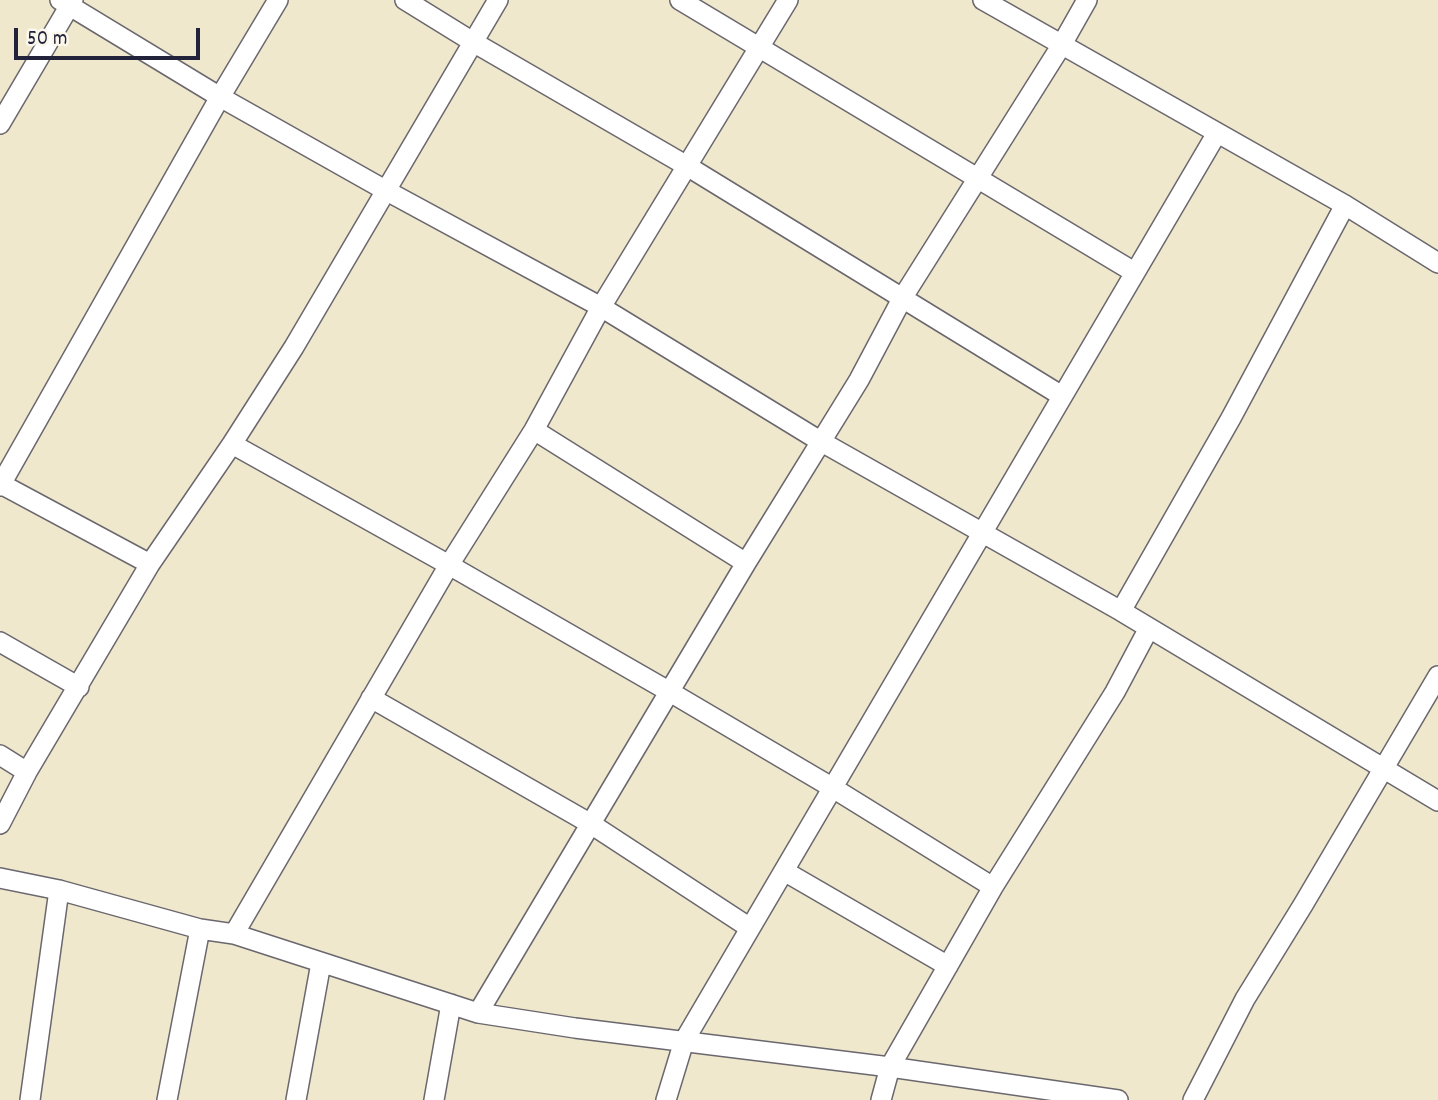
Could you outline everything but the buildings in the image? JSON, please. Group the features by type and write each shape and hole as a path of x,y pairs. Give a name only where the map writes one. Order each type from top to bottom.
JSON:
{"street":[{"path":"149,564 1,485 220,97 278,0"},
{"path":"405,0 904,296 1062,396"},
{"path":"0,824 27,772 149,564 232,444 293,347 498,0"},
{"path":"680,0 1134,272"},
{"path":"234,934 449,565 534,430 601,307 788,0"},
{"path":"983,0 1345,205 1438,263"},
{"path":"478,1013 746,563 859,380 904,296 1087,0"},
{"path":"0,124 68,2 220,97 601,307 820,441 1121,611 1438,801"},
{"path":"666,1100 684,1041 1217,133"},
{"path":"1121,611 1231,418 1345,205"},
{"path":"534,430 746,563"},
{"path":"232,444 670,692 993,887"},
{"path":"880,1100 890,1067 993,887 1115,692 1149,628"},
{"path":"0,642 79,687"},
{"path":"1193,1100 1245,999 1438,676"},
{"path":"371,698 591,824 750,928"},
{"path":"0,755 27,772"},
{"path":"784,871 948,966"},
{"path":"0,878 59,890 200,929 234,934 478,1013 1118,1100"},
{"path":"30,1100 59,890"},
{"path":"167,1100 200,929"},
{"path":"296,1100 321,963"},
{"path":"434,1100 451,1004"}]}
